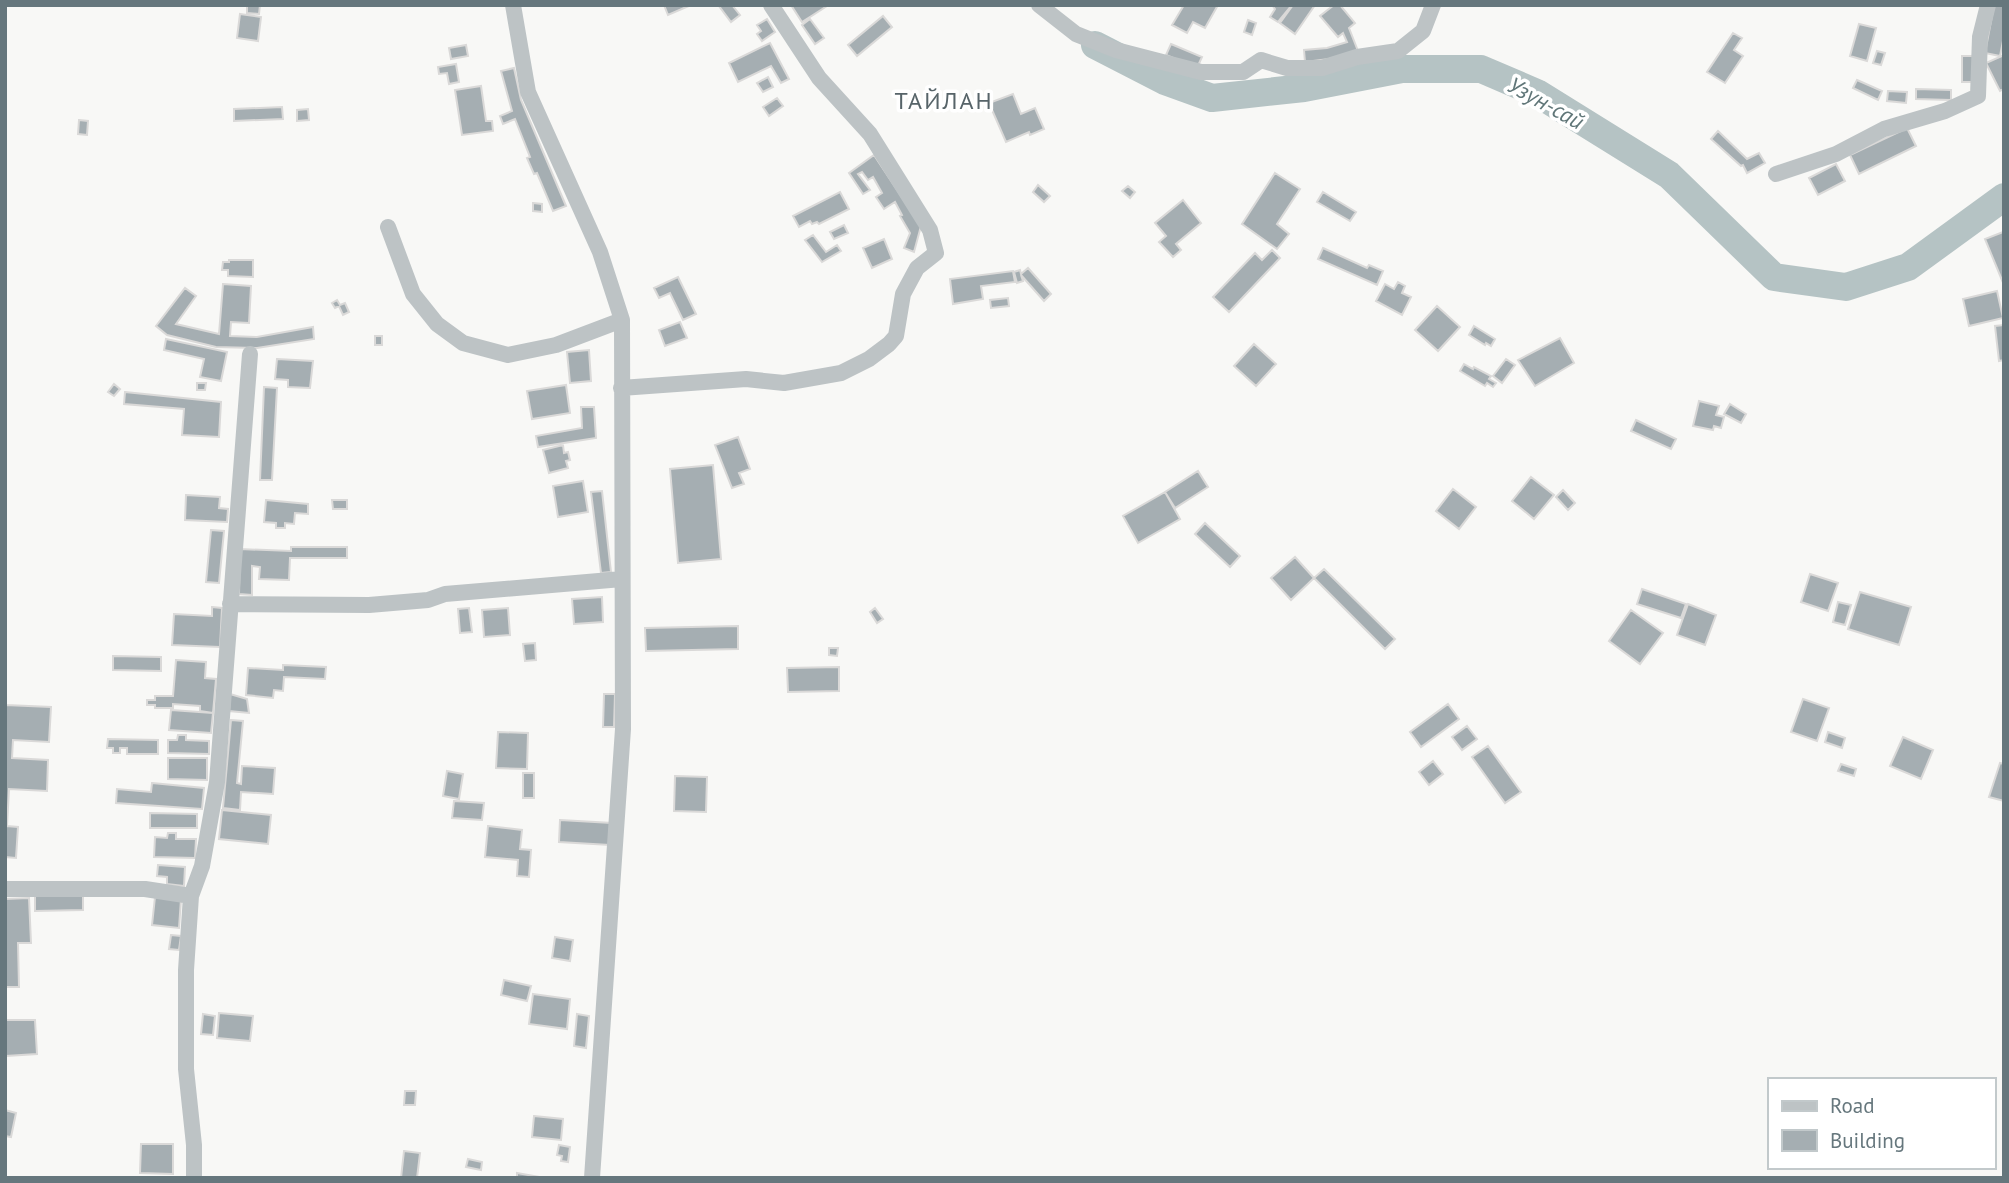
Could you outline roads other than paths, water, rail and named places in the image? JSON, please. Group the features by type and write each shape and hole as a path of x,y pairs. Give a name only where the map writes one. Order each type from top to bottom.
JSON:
{"street":[{"path":"513,5 528,92 600,253 622,320 623,729 592,1178"},
{"path":"621,388 746,379 784,383 841,373 869,359 896,336 903,294 917,268 936,253 930,230 870,134 819,78 771,5"},
{"path":"1039,5 1076,34 1116,50 1201,72 1243,72 1261,60 1287,68 1322,68 1357,57 1398,51 1423,31 1433,5"},
{"path":"1776,174 1836,155 1884,129 1945,111 1978,96 1980,37 1988,5"},
{"path":"388,227 413,294 437,324 463,343 508,355 556,345 622,320"},
{"path":"194,1178 194,1144 186,1069 186,970 191,895 202,866 217,782 250,354"},
{"path":"230,604 369,605 428,600 445,594 622,579"},
{"path":"5,889 145,889 191,895"}],"waterway":[{"name":"Узун-сай","path":"1095,45 1165,81 1212,98 1304,88 1402,69 1481,69 1537,93 1669,175 1774,277 1846,287 1908,267 2004,197"}],"district":[{"name":"ТАЙЛАН","path":"944,101"}]}
